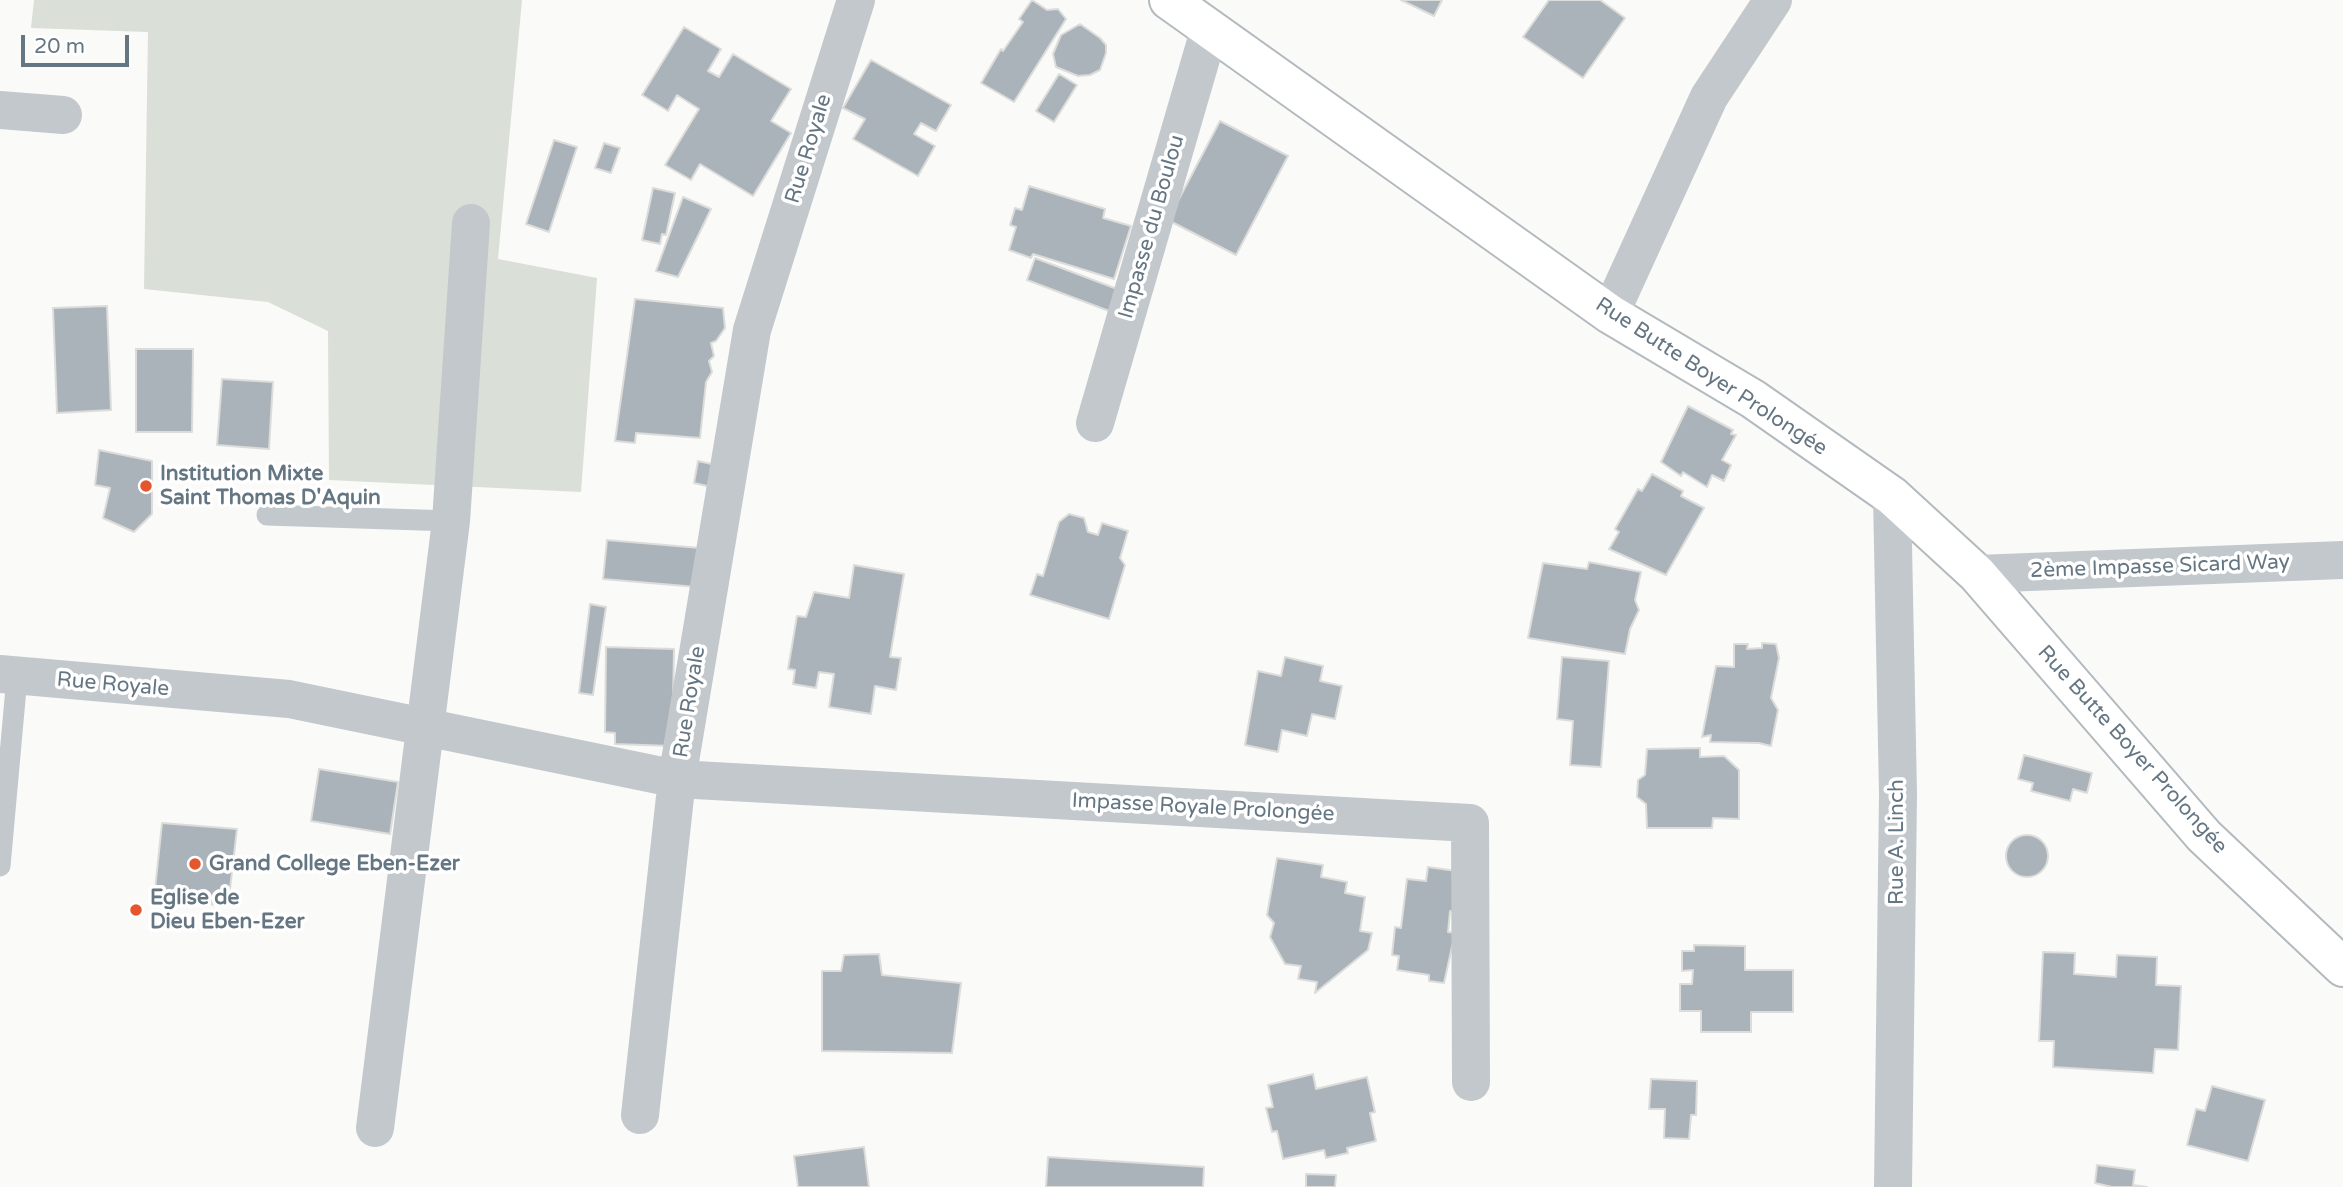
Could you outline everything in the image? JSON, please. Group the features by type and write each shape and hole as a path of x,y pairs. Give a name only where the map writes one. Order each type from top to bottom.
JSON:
{"street":[{"name":"Rue Royale","path":"9,675 289,699 677,779 752,330 856,0"},
{"name":"Rue Butte Boyer Prolongée","path":"1169,0 1610,314 1753,399 1892,496 1977,574 2204,836 2343,967"},
{"path":"1610,314 1709,97 1773,0"},
{"name":"Impasse du Boulou","path":"1095,423 1209,31"},
{"path":"0,110 63,115"},
{"path":"375,1128 451,521 471,223"},
{"name":"Rue A. Linch","path":"1892,496 1898,794 1893,1187"},
{"name":"2ème Impasse Sicard Way","path":"1977,574 2343,560"},
{"name":"Impasse Royale Prolongée","path":"677,779 1470,822 1471,1082"},
{"path":"640,1115 677,779"}],"lane":[{"path":"267,515 451,521"},
{"path":"0,866 9,675"}],"shaded area":[{"path":"34,0 522,0 498,259 597,278 581,492 329,480 328,331 268,302 144,289 148,32 31,28"}],"building":[{"path":"1032,0 1047,10 1058,9 1066,19 1014,102 981,83 1001,49 1003,51 1023,22 1019,19"},
{"path":"1401,0 1442,0 1434,16"},
{"path":"1549,0 1600,0 1625,18 1583,78 1523,37"},
{"path":"1080,24 1100,38 1106,45 1106,53 1100,70 1090,75 1078,76 1056,67 1053,54 1061,35"},
{"path":"684,27 721,49 708,71 719,77 733,54 791,89 771,121 791,133 753,196 700,164 691,180 665,165 699,109 677,95 668,111 642,95"},
{"path":"871,60 951,105 936,131 921,123 914,134 935,146 918,176 853,139 865,119 843,108"},
{"path":"1059,74 1077,85 1054,122 1036,111"},
{"path":"1220,121 1288,156 1236,255 1168,220"},
{"path":"554,140 577,147 549,232 526,224"},
{"path":"604,143 620,148 611,173 595,168"},
{"path":"1029,186 1105,209 1103,218 1131,226 1114,279 1033,254 1031,258 1009,250 1016,227 1010,225 1015,208 1022,210"},
{"path":"653,188 675,193 666,235 662,234 660,244 642,240"},
{"path":"683,197 711,209 678,277 656,271"},
{"path":"1035,258 1117,289 1109,311 1027,280"},
{"path":"635,299 723,308 725,328 716,341 711,343 714,356 709,361 712,372 706,382 700,438 636,433 635,443 615,441"},
{"path":"107,306 111,410 57,413 53,308"},
{"path":"136,349 193,349 192,432 136,432"},
{"path":"222,379 273,382 269,449 217,445"},
{"path":"1688,406 1733,430 1731,434 1736,435 1722,460 1731,465 1724,481 1712,475 1707,487 1683,472 1681,476 1661,462"},
{"path":"99,450 152,461 152,514 134,532 103,518 110,488 95,485"},
{"path":"698,461 725,467 720,489 694,483"},
{"path":"1652,474 1683,491 1681,496 1704,508 1666,575 1609,549 1619,532 1615,529 1638,489 1642,491"},
{"path":"1069,514 1084,518 1088,532 1098,535 1102,523 1128,531 1120,558 1125,565 1109,619 1030,595 1037,574 1043,576 1059,522"},
{"path":"607,540 700,548 697,587 603,579"},
{"path":"1589,562 1641,572 1635,600 1639,610 1630,629 1625,654 1528,638 1543,563 1587,569"},
{"path":"854,565 904,574 890,657 901,658 896,690 875,686 871,714 829,707 834,674 819,672 816,688 793,684 795,670 788,669 797,616 806,617 814,592 849,598"},
{"path":"590,604 606,607 593,695 579,693"},
{"path":"1762,643 1776,644 1779,658 1771,698 1778,710 1771,746 1759,743 1710,742 1711,735 1702,737 1716,666 1734,667 1734,644 1748,644 1747,649 1762,648"},
{"path":"606,647 674,649 672,746 615,744 615,733 605,732"},
{"path":"1285,657 1323,666 1320,681 1342,686 1335,719 1312,714 1307,736 1282,730 1278,752 1245,745 1258,671 1281,676"},
{"path":"1562,657 1609,661 1601,767 1570,765 1573,721 1557,719"},
{"path":"1700,748 1700,757 1724,756 1739,770 1739,819 1713,818 1712,828 1647,828 1646,804 1637,797 1638,780 1645,775 1647,749"},
{"path":"2024,755 2092,773 2087,793 2073,789 2070,801 2031,791 2033,783 2018,779"},
{"path":"319,769 398,782 390,834 311,821"},
{"name":"Grand College Eben-Ezer","path":"162,823 237,829 228,906 154,899"},
{"path":"2027,835 2042,841 2048,856 2042,871 2027,877 2012,871 2006,856 2012,841"},
{"path":"1277,858 1323,865 1321,877 1347,882 1345,893 1365,897 1360,931 1372,933 1368,950 1315,993 1317,982 1298,979 1301,966 1285,964 1270,937 1274,923 1267,915"},
{"path":"1428,867 1456,871 1459,912 1450,911 1448,932 1455,933 1444,983 1429,981 1429,975 1397,970 1399,956 1392,955 1395,927 1401,928 1407,879 1426,881"},
{"path":"1694,945 1745,946 1745,970 1793,970 1793,1012 1751,1012 1751,1032 1701,1032 1701,1011 1680,1011 1680,984 1692,984 1693,970 1682,971 1682,951 1694,951"},
{"path":"2043,952 2075,953 2074,974 2116,977 2117,955 2157,957 2156,985 2181,986 2178,1050 2155,1049 2153,1073 2053,1067 2054,1041 2039,1041"},
{"path":"879,954 882,975 961,983 952,1053 822,1051 822,971 841,971 844,955"},
{"path":"1313,1074 1316,1089 1367,1077 1375,1112 1370,1113 1376,1141 1347,1148 1348,1153 1326,1158 1324,1150 1283,1159 1277,1131 1272,1132 1266,1108 1273,1107 1268,1085"},
{"path":"1651,1079 1697,1081 1696,1115 1691,1115 1689,1139 1664,1138 1665,1109 1649,1109"},
{"path":"2212,1086 2265,1100 2248,1161 2187,1145 2196,1109 2205,1111"},
{"path":"864,1147 869,1187 798,1187 794,1156"},
{"path":"1048,1157 1204,1167 1203,1187 1046,1187"},
{"path":"2097,1165 2135,1170 2133,1185 2147,1187 2112,1187 2095,1183"},
{"path":"1306,1174 1336,1175 1335,1187 1306,1187"}],"place":[{"name":"Institution Mixte Saint Thomas D'Aquin","path":"146,486"},
{"name":"Grand College Eben-Ezer","path":"195,864"},
{"name":"Eglise de Dieu Eben-Ezer","path":"136,910"}]}
